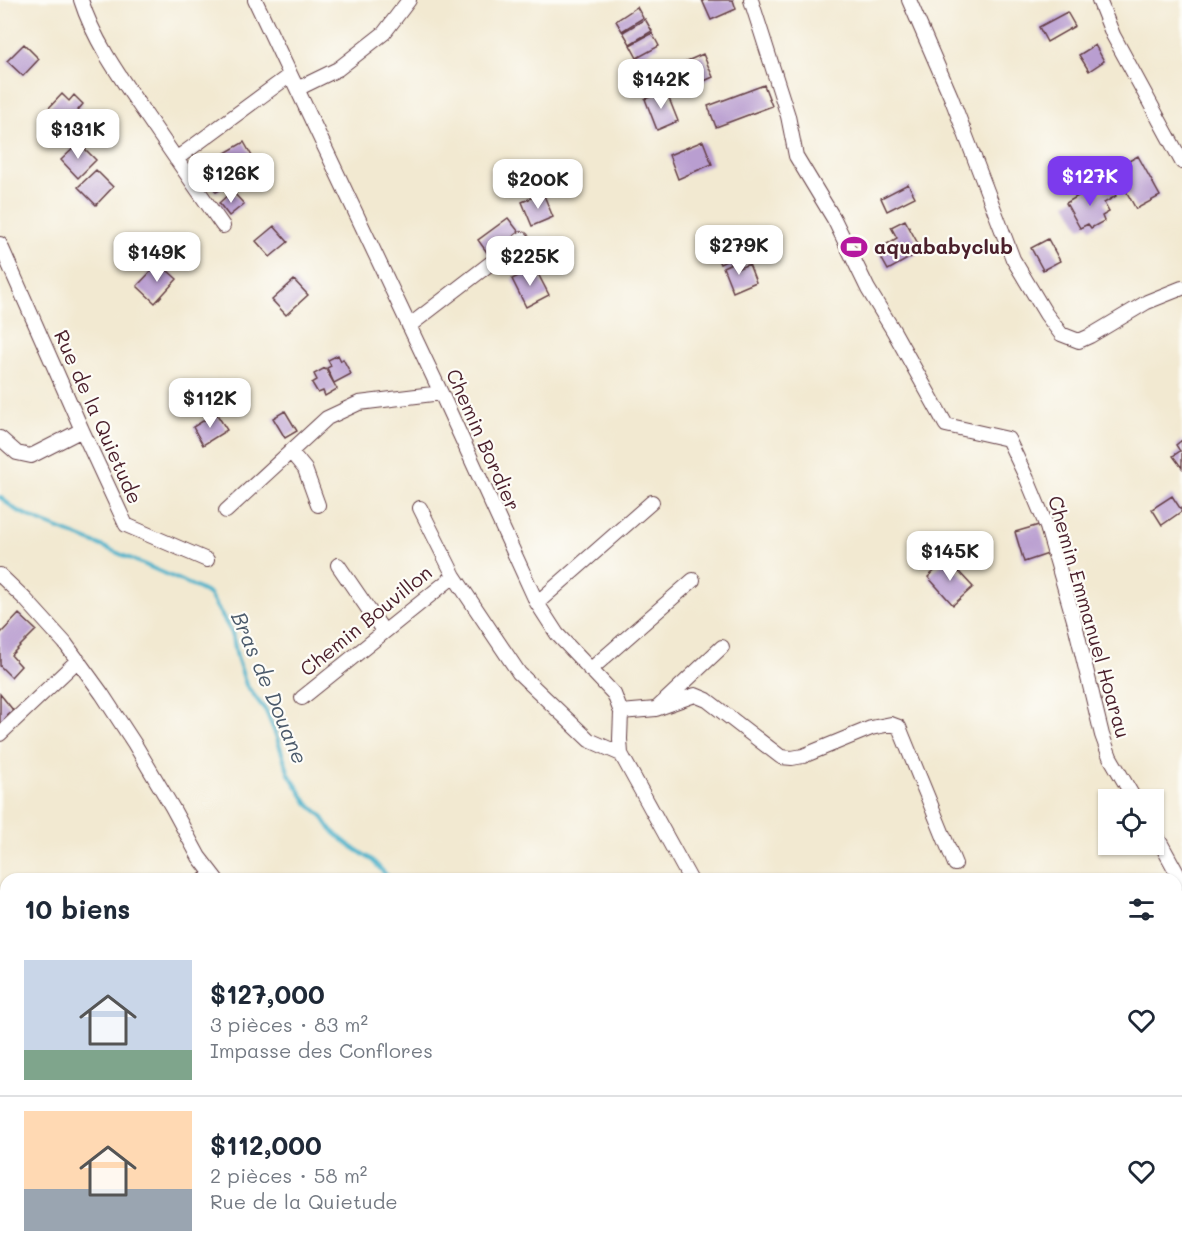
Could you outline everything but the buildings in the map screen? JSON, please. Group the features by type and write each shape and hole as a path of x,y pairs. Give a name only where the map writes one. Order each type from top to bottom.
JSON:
{"street":[{"path":"81,0 86,15 111,62 223,226"},
{"name":"Chemin Bordier","path":"255,0 441,393 537,603 556,634 614,694 621,712"},
{"path":"297,89 338,69 384,33 409,0"},
{"name":"Chemin Emmanuel Hoarau","path":"751,0 788,116 796,156 834,219 868,289 946,425 1008,439 1047,527 1102,735 1110,757 1128,789"},
{"path":"909,0 951,97 1013,259 1046,314 1061,334 1079,341 1147,302 1182,288"},
{"path":"1099,0 1113,36 1182,162"},
{"path":"176,159 290,75"},
{"path":"409,326 522,239"},
{"name":"Rue de la Quietude","path":"0,245 126,525 207,560"},
{"path":"226,511 327,418 359,403 441,393"},
{"path":"0,438 17,453 31,456 82,429"},
{"path":"291,452 305,469 318,505"},
{"path":"537,603 652,502"},
{"name":"Chemin Bouvillon","path":"420,508 454,576 519,673 589,740 621,754"},
{"path":"338,565 384,632"},
{"path":"0,575 57,634 102,694 172,807 207,873"},
{"name":"Chemin Bouvillon","path":"302,698 454,576"},
{"path":"590,670 693,580"},
{"path":"656,709 722,647"},
{"path":"0,734 78,660"},
{"path":"687,873 621,754 621,712 656,709 695,695 707,700 781,757 803,756 871,728 891,724 899,727 955,864"},
{"path":"1164,849 1177,873"}],"waterway":[{"name":"Bras de Douane","path":"0,497 16,510 39,521 209,594 232,633 246,685 266,711 289,774 308,804 321,815 331,830 372,860 384,873"}],"place":[{"name":"aquababyclub","path":"854,247"}]}
